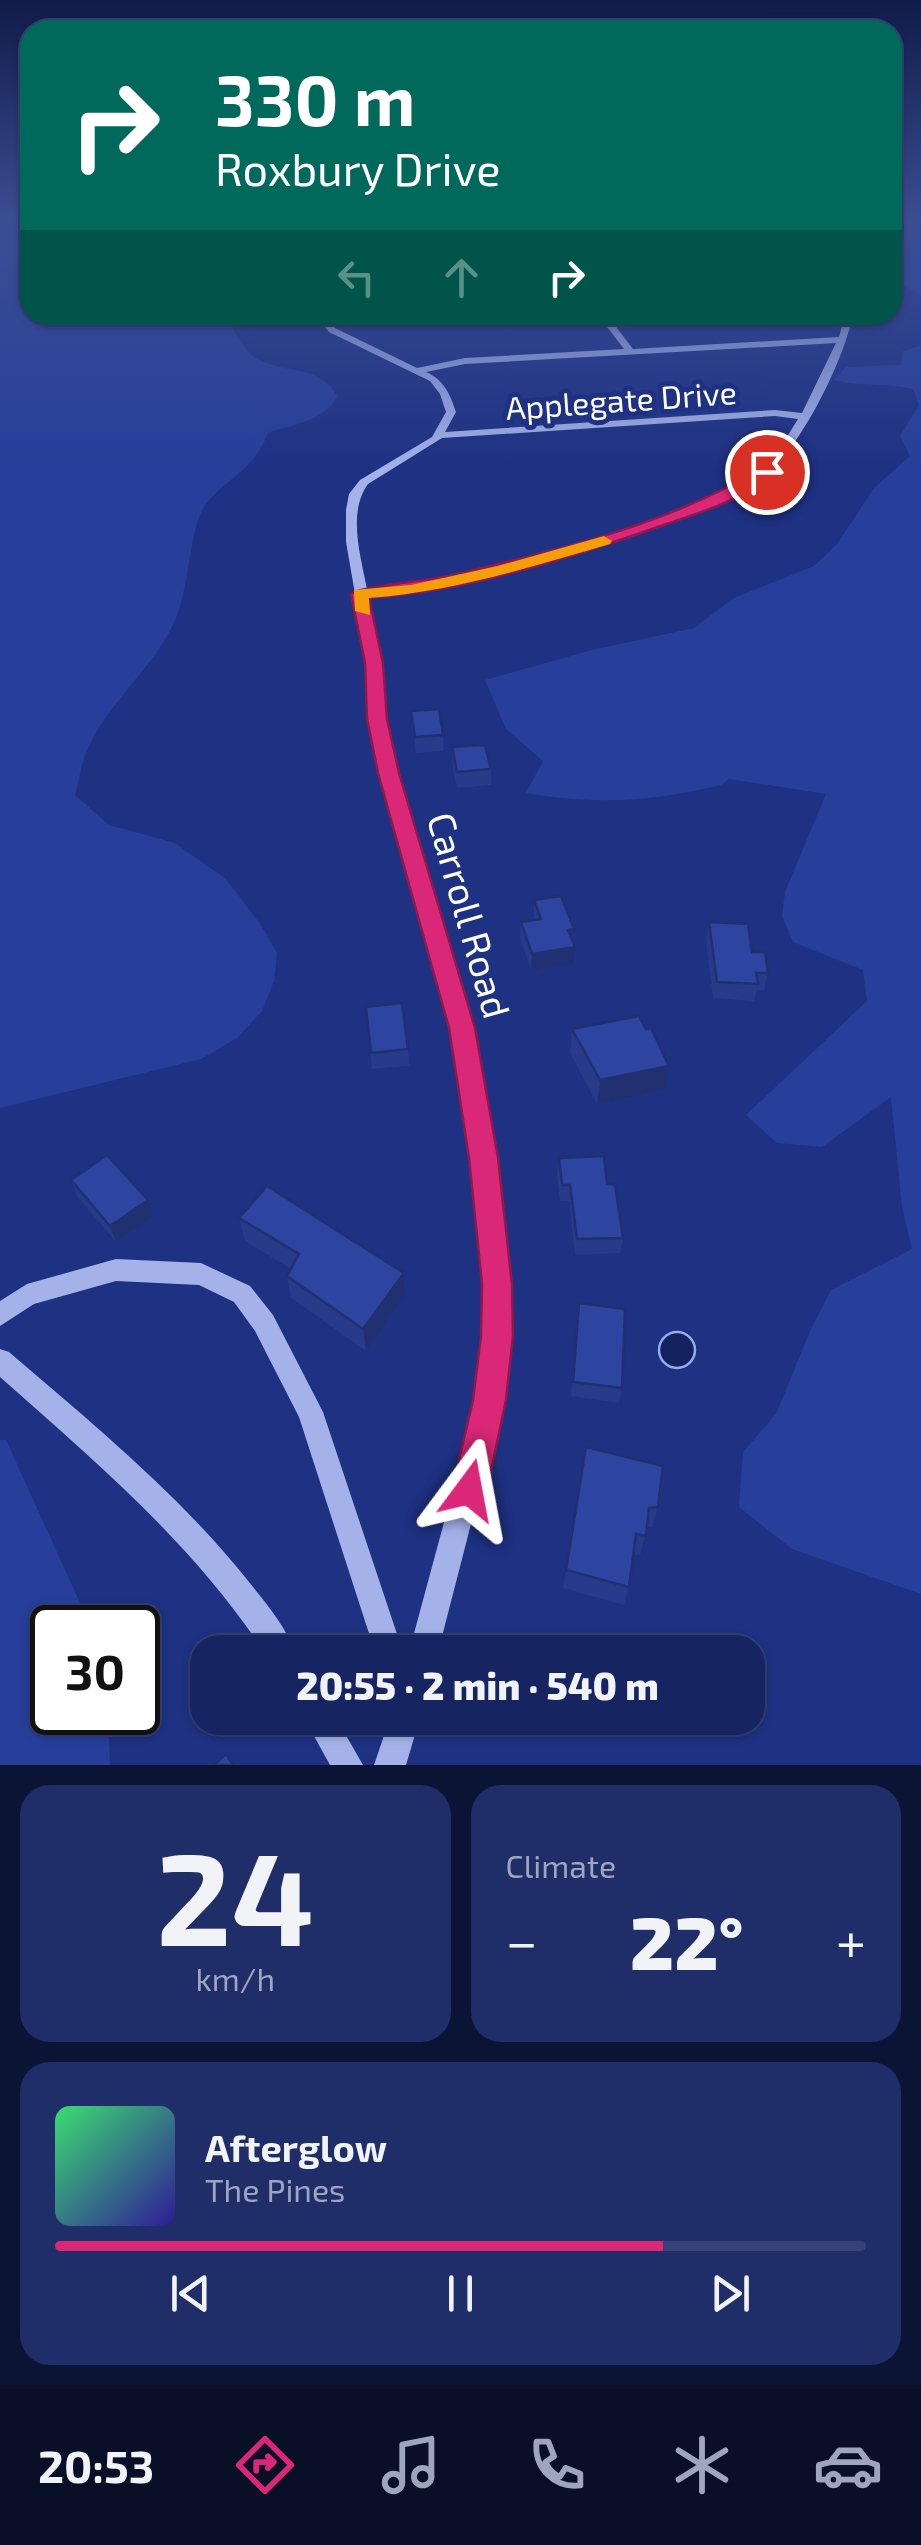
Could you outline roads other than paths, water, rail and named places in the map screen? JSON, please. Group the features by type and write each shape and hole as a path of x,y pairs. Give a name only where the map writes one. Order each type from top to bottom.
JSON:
{"street":[{"path":"328,325 350,340 420,370 445,392 451,412 441,435"},
{"path":"610,325 628,349"},
{"path":"360,594 411,590 501,570 577,550 718,501 767,472 784,453 846,325"},
{"path":"420,370 464,361 628,349 841,340"},
{"name":"Applegate Drive","path":"441,435 776,414 804,416"},
{"name":"Carroll Road","path":"428,1635 490,1400 497,1336 497,1284 484,1158 462,1028 388,773 377,719 374,663 352,542 355,494 386,466 441,435"},
{"path":"0,1315 27,1295 116,1270 201,1274 242,1294 264,1323 310,1412 382,1635"},
{"path":"0,1361 158,1503 271,1635"},
{"path":"329,1735 347,1765"},
{"path":"390,1765 400,1735"}]}
